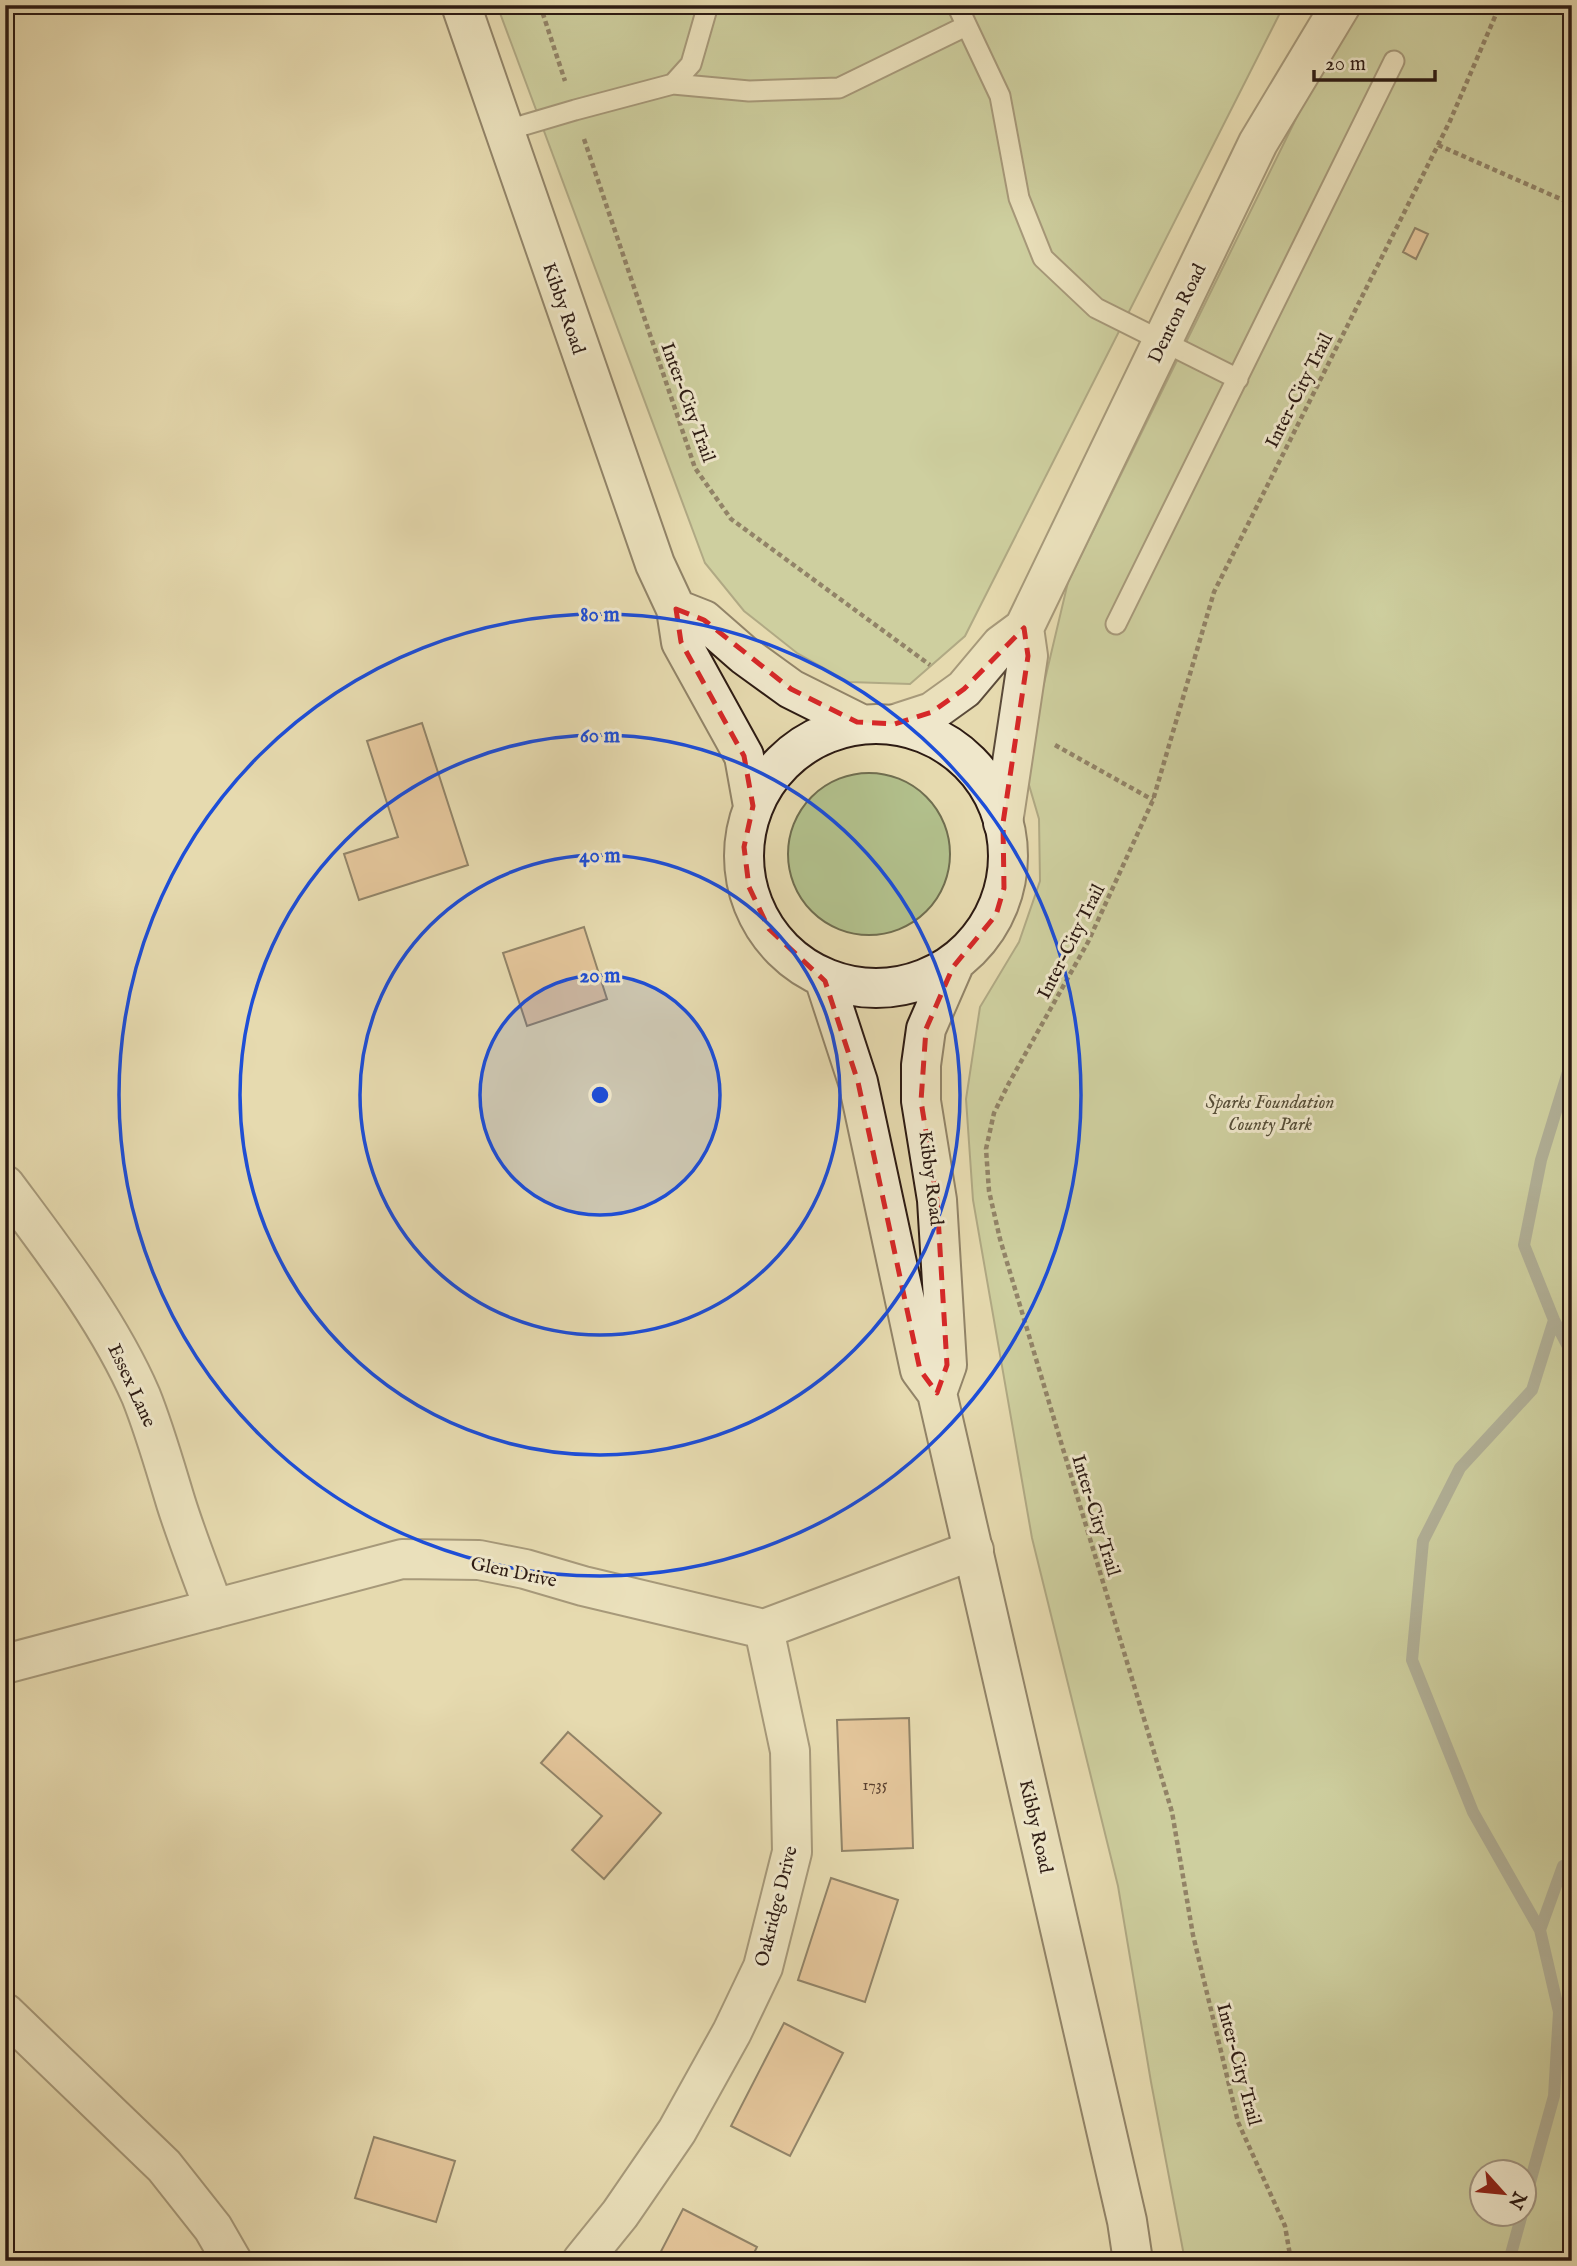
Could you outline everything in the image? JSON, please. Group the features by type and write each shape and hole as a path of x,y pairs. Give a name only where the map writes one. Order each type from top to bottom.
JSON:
{"main road":[{"name":"Kibby Road","path":"461,5 655,565 676,609 681,642 744,756 753,806"},
{"name":"Denton Road","path":"895,724 932,712 964,689 1001,645 1024,628 1258,143 1341,5"},
{"path":"676,609 704,620 744,655 790,689 857,722"},
{"path":"1003,823 1028,656 1024,628"},
{"path":"857,722 895,724 925,733 952,750 969,766 993,797 1003,823 1007,856 1004,888 996,915 977,943 953,967 926,980 892,989 859,991 825,981 769,929 749,887 744,847 753,806 767,781 792,754 829,731 857,722"},
{"name":"Kibby Road","path":"937,1393 947,1365 937,1200 921,1101 921,1065 926,1029 953,967"},
{"name":"Kibby Road","path":"825,981 858,1082 920,1370 937,1393 1124,2207 1133,2261"},
{"name":"Essex Lane","path":"5,1185 57,1255 111,1338 140,1394 164,1456 177,1504 214,1609"},
{"path":"764,1629 974,1550"},
{"name":"Glen Drive","path":"5,1664 402,1559 479,1560 764,1629"},
{"name":"Oakridge Drive","path":"582,2261 620,2214 677,2131 732,2032 763,1966 793,1852 790,1751 764,1629"},
{"path":"5,2013 164,2166 213,2228 232,2261"}],"lane":[{"path":"673,84 691,64 708,5"},
{"path":"957,5 1000,96 1019,198 1043,258 1096,308 1238,379"},
{"path":"504,131 673,84 749,92 839,88 966,26"},
{"path":"1116,624 1394,61"}],"path":[{"name":"Inter-City Trail","path":"540,5 695,468 730,519 964,689"},
{"name":"Inter-City Trail","path":"1291,2261 1285,2226 1238,2122 1193,1936 1172,1812 1000,1239 989,1191 986,1149 994,1112 1088,942 1153,800 1214,592 1437,145 1500,5"},
{"path":"1437,145 1572,204"},
{"path":"1017,724 1153,800"}],"highlighted area":[{"path":"676,609 704,620 791,689 857,722 895,724 932,712 964,689 1024,628 1028,656 1003,823 1004,888 996,915 953,967 926,1029 921,1101 937,1200 947,1365 937,1393 920,1370 858,1082 825,981 769,929 749,887 744,847 753,806 744,756 681,642"}],"green space":[{"path":"497,5 1284,5 965,636 910,684 849,682 797,653 744,611 705,563"},
{"name":"Sparks Foundation County Park","path":"1352,5 1572,5 1572,2261 1185,2261 1118,1886 1032,1538 973,1200 966,1099 980,1007 1019,942 1040,881 1039,819 1024,768 1068,582"},
{"path":"869,773 900,779 926,797 944,823 950,854 944,885 926,911 900,929 869,935 838,929 812,911 794,885 788,854 794,823 812,797 838,779"}],"building":[{"path":"1415,228 1428,234 1416,259 1403,252"},
{"path":"422,723 468,865 359,900 344,854 398,837 367,741"},
{"path":"584,927 607,999 527,1026 503,953"},
{"path":"909,1718 913,1848 842,1851 837,1720"},
{"path":"568,1732 661,1813 604,1879 572,1850 602,1816 541,1763"},
{"path":"831,1878 898,1900 865,2002 798,1980"},
{"path":"784,2023 843,2053 790,2156 731,2126"},
{"path":"374,2137 455,2161 436,2222 355,2198"},
{"path":"683,2209 757,2247 750,2261 656,2261"}],"waterway":[{"path":"1537,2158 1554,2096 1559,2012 1540,1930 1473,1812 1412,1660 1423,1541 1460,1468 1532,1390 1554,1320 1524,1245 1541,1160 1572,1059"},
{"path":"1554,1320 1572,1354"},
{"path":"1540,1930 1563,1866 1572,1863"},
{"path":"1509,2261 1518,2228"}]}
